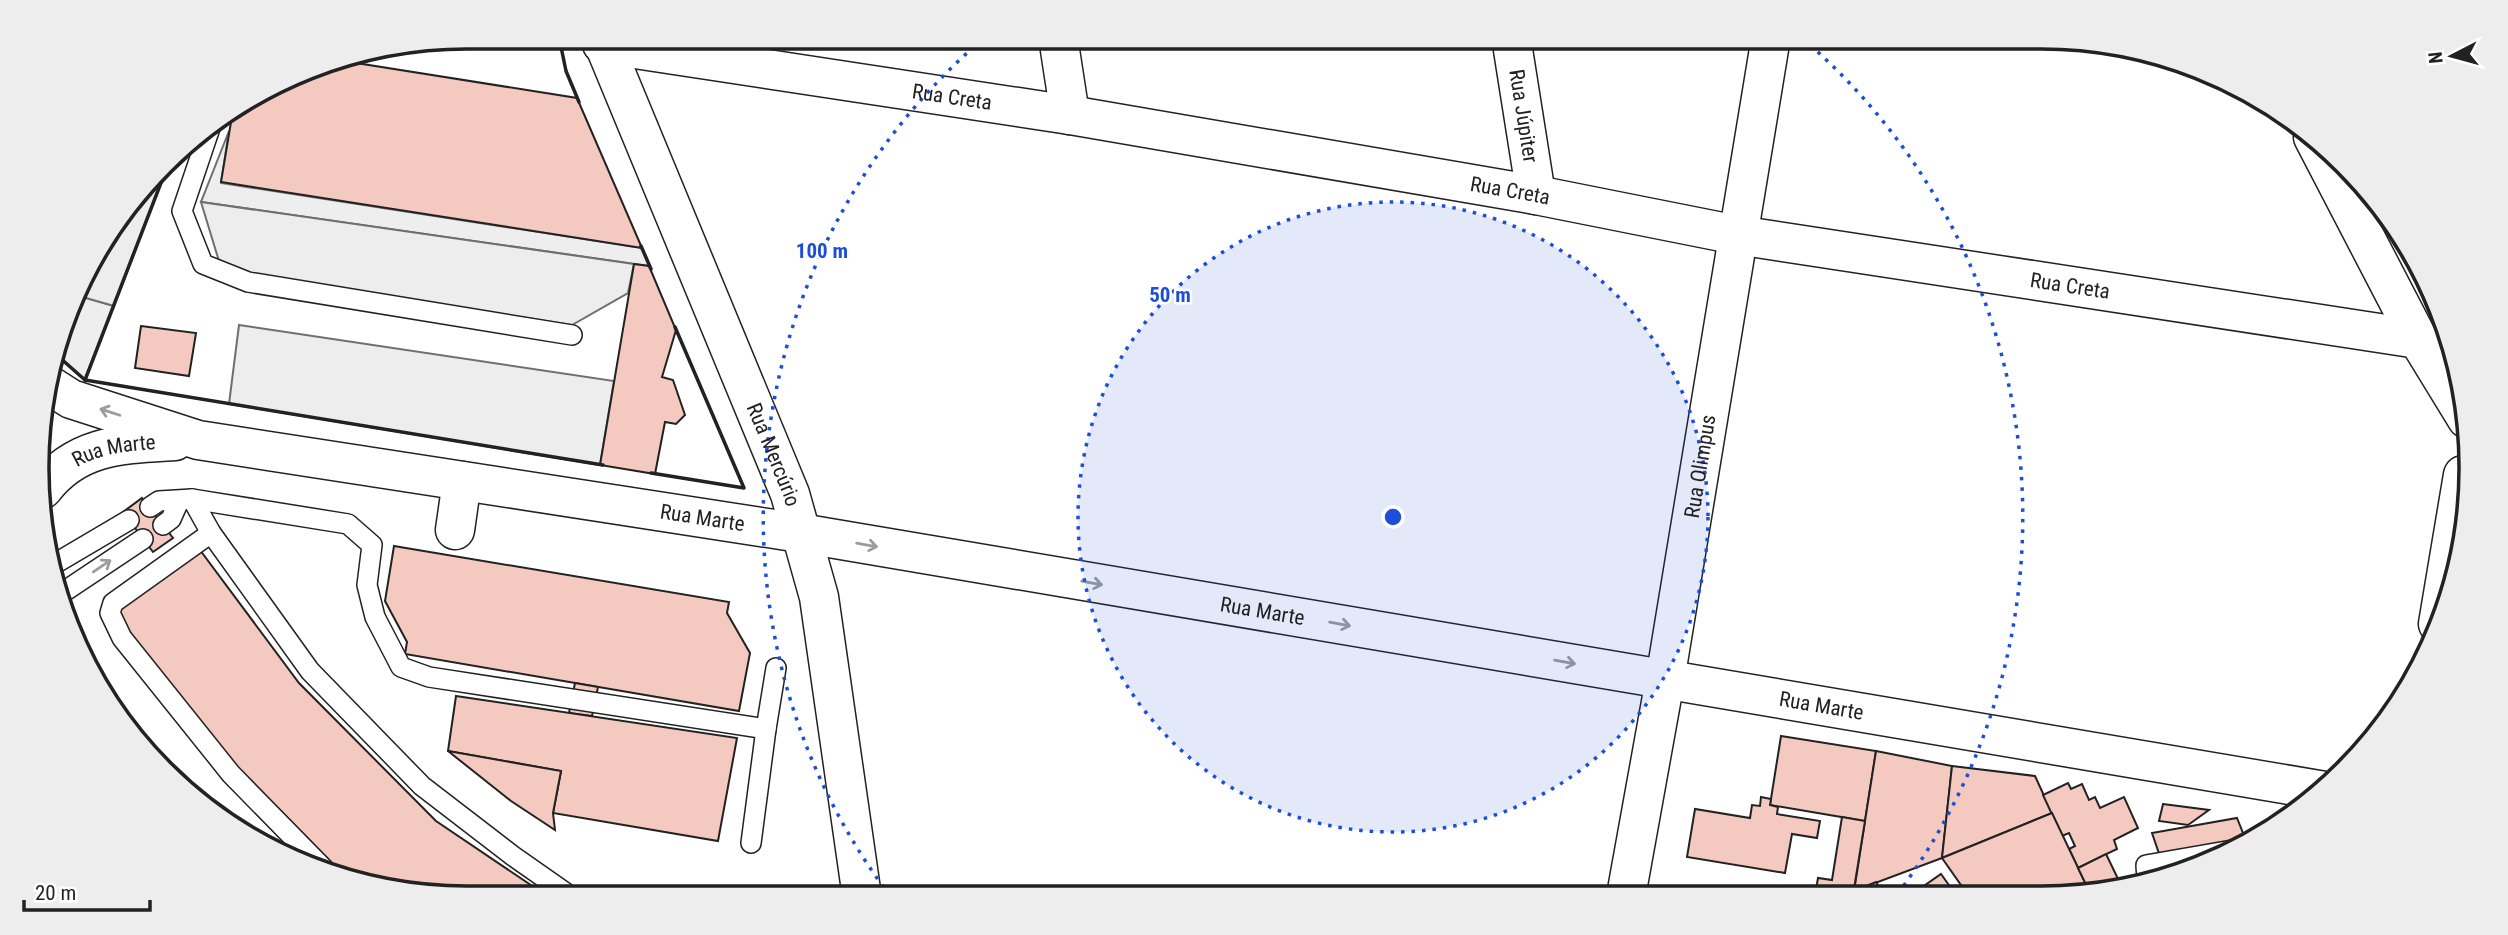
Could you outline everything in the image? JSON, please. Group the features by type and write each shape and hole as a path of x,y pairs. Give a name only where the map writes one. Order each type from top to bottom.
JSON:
{"street":[{"name":"Rua Mercúrio","path":"601,49 790,494 820,597 860,886"},
{"name":"Rua Creta","path":"659,49 1070,115 1536,195 1737,235 2418,340"},
{"path":"1060,49 1070,115"},
{"name":"Rua Júpiter","path":"1513,49 1536,195"},
{"name":"Rua Olimpus","path":"1628,886 1665,680 1769,49"},
{"path":"2326,163 2418,340 2452,395"},
{"name":"Rua Marte","path":"56,390 71,399 198,440 800,533 2309,788"},
{"name":"Rua Marte","path":"49,480 84,455 116,444 198,440"},
{"path":"455,530 462,481"},
{"path":"2449,557 2454,528"}],"lane":[{"path":"205,141 182,211 203,264 248,282 572,335"},
{"path":"163,525 185,500"},
{"path":"185,500 310,671 422,786 556,886"},
{"path":"150,507 159,501 185,500 348,524 372,545 367,586 375,617 401,667 429,677 766,729"},
{"path":"60,561 129,520"},
{"path":"211,533 113,603 110,612 121,638 231,774 311,855"},
{"path":"67,590 143,539"},
{"path":"751,843 776,668"},
{"path":"2147,873 2146,865 2194,857"}],"shaded area":[{"path":"229,131 221,183 642,248 649,266 201,202"},
{"path":"161,184 114,306 86,298 92,282 120,235"},
{"path":"201,202 634,264 628,293 572,325 222,271"},
{"path":"86,296 114,306 85,380 63,360"},
{"path":"239,325 614,381 600,465 229,404"}],"building":[{"path":"358,63 577,98 642,248 221,182 231,123 282,92"},
{"path":"634,264 649,266 676,330 662,377 673,380 685,415 676,424 665,422 655,474 600,465"},
{"path":"141,326 196,333 189,376 135,368"},
{"path":"142,498 173,538 153,552 123,512"},
{"path":"197,546 299,683 436,821 532,886 440,885 386,878 333,864 227,757 201,727 114,611"},
{"path":"394,546 729,602 727,613 750,653 739,711 405,654 407,642 385,601"},
{"path":"575,683 598,687 592,716 569,713"},
{"path":"456,696 737,738 718,841 553,813 561,771 448,751"},
{"path":"1781,736 1876,751 1865,821 1770,805"},
{"path":"448,751 561,771 553,813 555,830 511,801"},
{"path":"1876,751 1952,766 1942,858 1867,886 1855,886"},
{"path":"1952,766 2035,776 2052,813 1942,858"},
{"path":"2068,783 2071,789 2082,784 2089,800 2095,797 2100,808 2124,797 2138,828 2114,840 2117,849 2078,868 2069,849 2075,846 2069,833 2062,836 2043,795"},
{"path":"1761,797 1771,799 1770,805 1778,807 1777,814 1820,821 1817,838 1792,834 1785,873 1687,857 1695,809 1750,818 1752,805 1760,806"},
{"path":"2163,804 2209,810 2188,825 2159,821"},
{"path":"2052,813 2085,883 1962,886 1942,858"},
{"path":"1842,817 1865,821 1854,886 1817,886 1818,878 1832,880"},
{"path":"2237,818 2243,834 2201,854 2164,867 2152,833"},
{"path":"2106,854 2118,879 2085,883 2078,868"},
{"path":"1941,874 1950,886 1924,886"}],"wall":[{"path":"561,49 566,71 579,102"},
{"path":"85,380 160,184"},
{"path":"641,246 651,269"},
{"path":"651,473 744,488 675,327"},
{"path":"63,360 85,380 603,465"}]}
